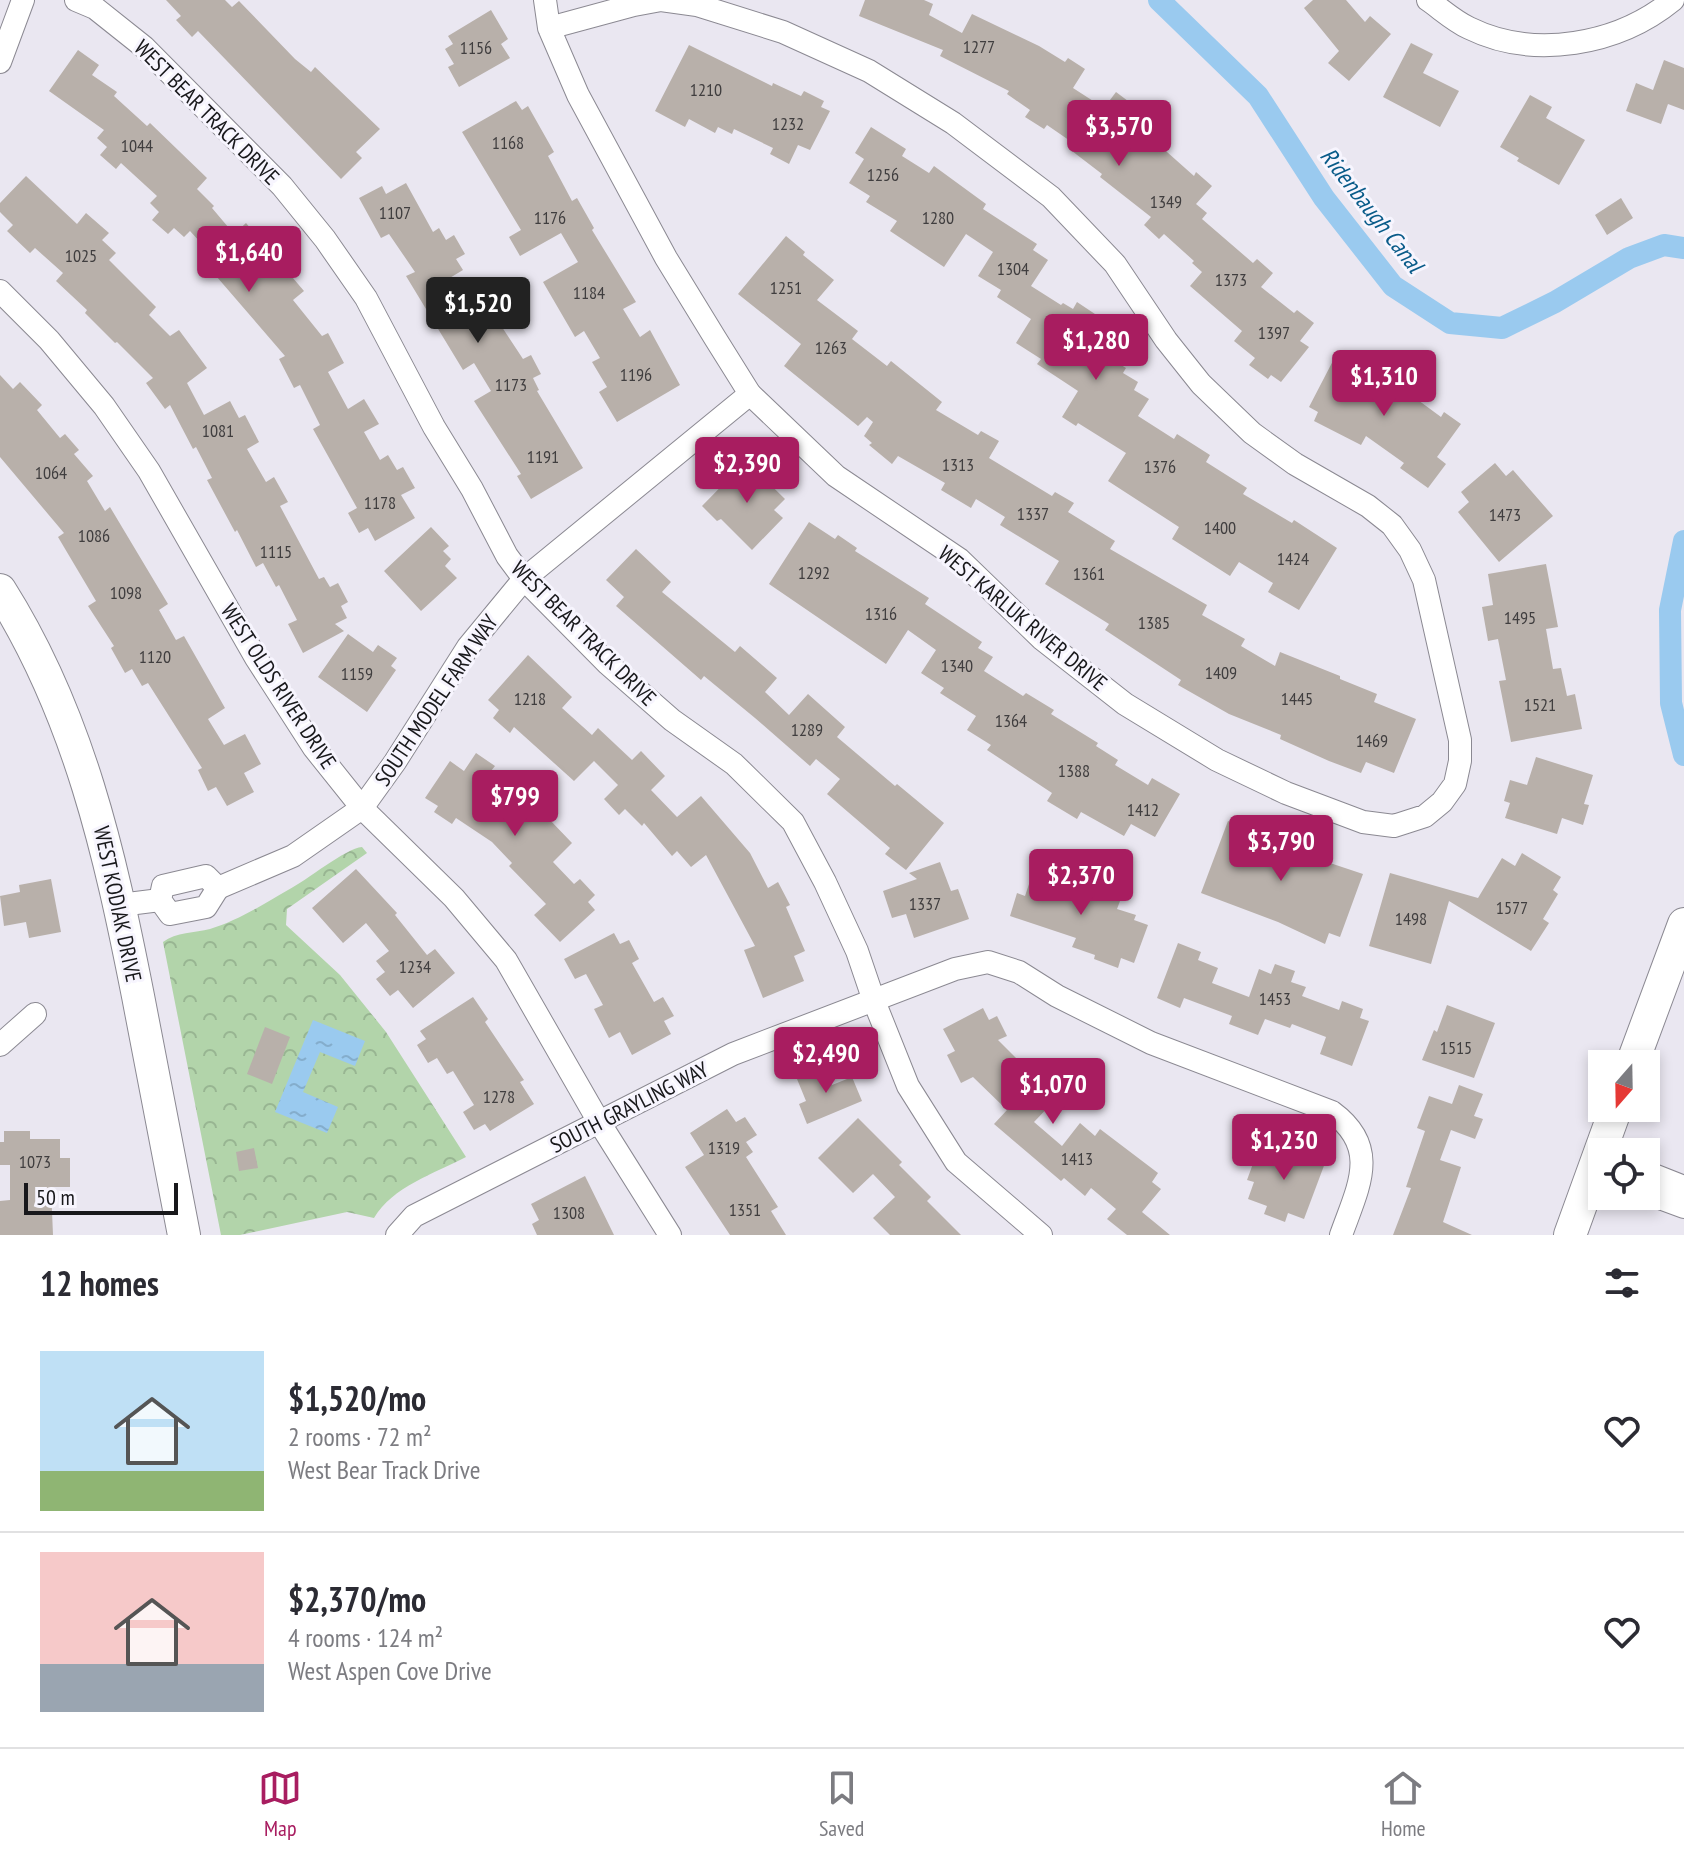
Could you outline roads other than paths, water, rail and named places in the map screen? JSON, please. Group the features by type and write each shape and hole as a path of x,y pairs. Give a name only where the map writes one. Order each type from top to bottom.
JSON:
{"street":[{"path":"0,62 23,0"},
{"name":"WEST BEAR TRACK DRIVE","path":"76,0 95,8 144,47 282,186 325,239 366,298 434,427 507,556 524,579 608,664 672,720 734,764 793,822 857,951 908,1086 956,1162 1041,1235"},
{"name":"WEST KARLUK RIVER DRIVE","path":"545,0 549,28 578,95 666,258 750,394 836,476 959,559 1042,639 1125,704 1217,760 1286,793 1363,822 1394,826 1425,816 1442,802 1455,784 1460,740 1424,580 1410,550 1392,525 1368,506 1295,464 1252,433 1201,384 1166,340 1115,264 1051,197 953,123 869,71 783,32 697,5 661,0 549,28"},
{"path":"1428,0 1469,28 1523,45 1536,45 1573,44 1612,36 1673,0"},
{"name":"WEST OLDS RIVER DRIVE","path":"0,291 49,340 104,406 149,471 264,671 314,748 362,808 454,898 506,960 599,1122 670,1235"},
{"name":"SOUTH MODEL FARM WAY","path":"120,905 160,900 170,914 206,907 218,888 293,856 362,808 468,647 524,579 750,394"},
{"name":"WEST KODIAK DRIVE","path":"0,590 64,714 102,829 120,905 184,1235"},
{"path":"1637,1050 1684,924"},
{"name":"SOUTH GRAYLING WAY","path":"397,1235 414,1216 733,1054 955,969 988,962 1019,972 1069,1002 1151,1043 1332,1112 1347,1123 1358,1139 1363,1160 1360,1182 1341,1235"},
{"path":"0,1045 35,1014"},
{"path":"1660,1178 1684,1187"},
{"path":"1570,1235 1588,1191"},
{"path":"1660,1198 1684,1207"}],"water":[{"path":"313,1020 365,1041 355,1066 320,1052 303,1092 338,1107 327,1133 275,1112"}],"waterway":[{"name":"Ridenbaugh Canal","path":"1159,0 1258,96 1324,198 1393,286 1450,323 1502,328 1555,302 1629,258 1664,245 1684,248"},
{"name":"Ridenbaugh Canal","path":"1684,541 1670,610 1671,703 1684,755"}]}
